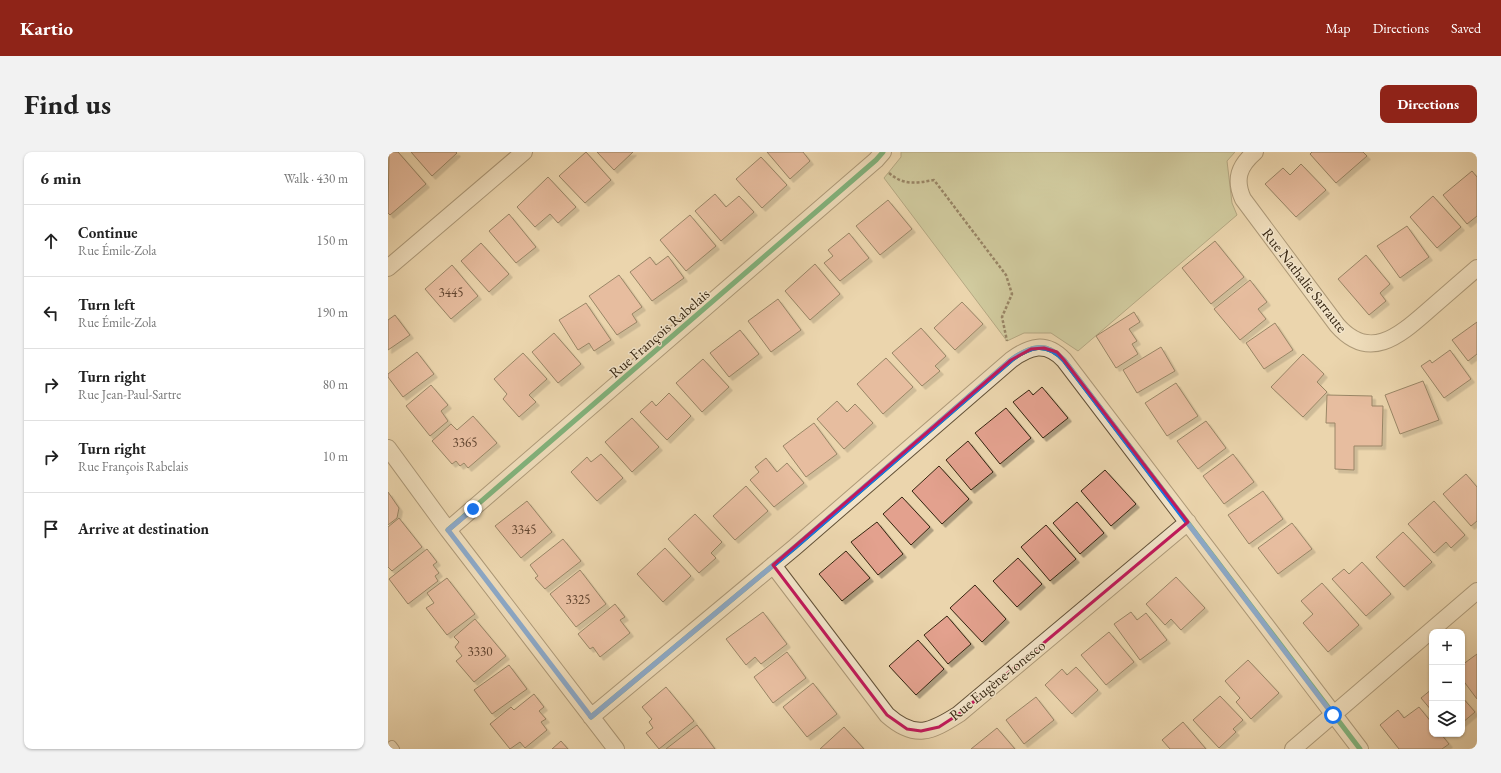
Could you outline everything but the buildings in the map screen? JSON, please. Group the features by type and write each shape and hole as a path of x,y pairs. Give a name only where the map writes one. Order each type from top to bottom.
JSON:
{"street":[{"path":"388,268 524,152"},
{"name":"Rue Nathalie Sarraute","path":"1255,152 1240,170 1238,180 1239,191 1243,199 1337,326 1353,339 1372,343 1394,338 1477,268"},
{"name":"Rue François Rabelais","path":"448,530 880,156"},
{"path":"591,717 773,565 1011,360 1021,353 1031,349 1048,348 1057,352 1064,360 1360,749"},
{"path":"388,448 448,530 616,749"},
{"name":"Rue Eugène-Ionesco","path":"773,565 887,715 897,724 907,729 921,731 939,727 959,714 1188,522"},
{"path":"1293,749 1477,591"}],"lane":[{"path":"388,748 392,745 395,749"}],"path":[{"path":"880,156 894,177 913,184 934,180 1006,275 1012,294 1002,317 1011,360"}],"highlighted area":[{"path":"1044,348 1057,352 1188,522 959,714 939,727 921,731 907,729 887,715 773,565 1011,360 1031,349"}],"green space":[{"path":"901,152 1235,152 1227,161 1232,203 1237,215 1078,351 1051,333 1024,333 1007,341 884,178 901,157"}],"cycle path":[{"path":"448,530 876,160 883,152"},
{"path":"591,717 795,547 1011,360 1025,351 1044,348 1051,350 1064,360 1360,749"}],"route":[{"path":"473,509 448,530 591,717 795,547 1011,360 1021,353 1031,349 1048,348 1057,352 1064,360 1333,715"}]}
